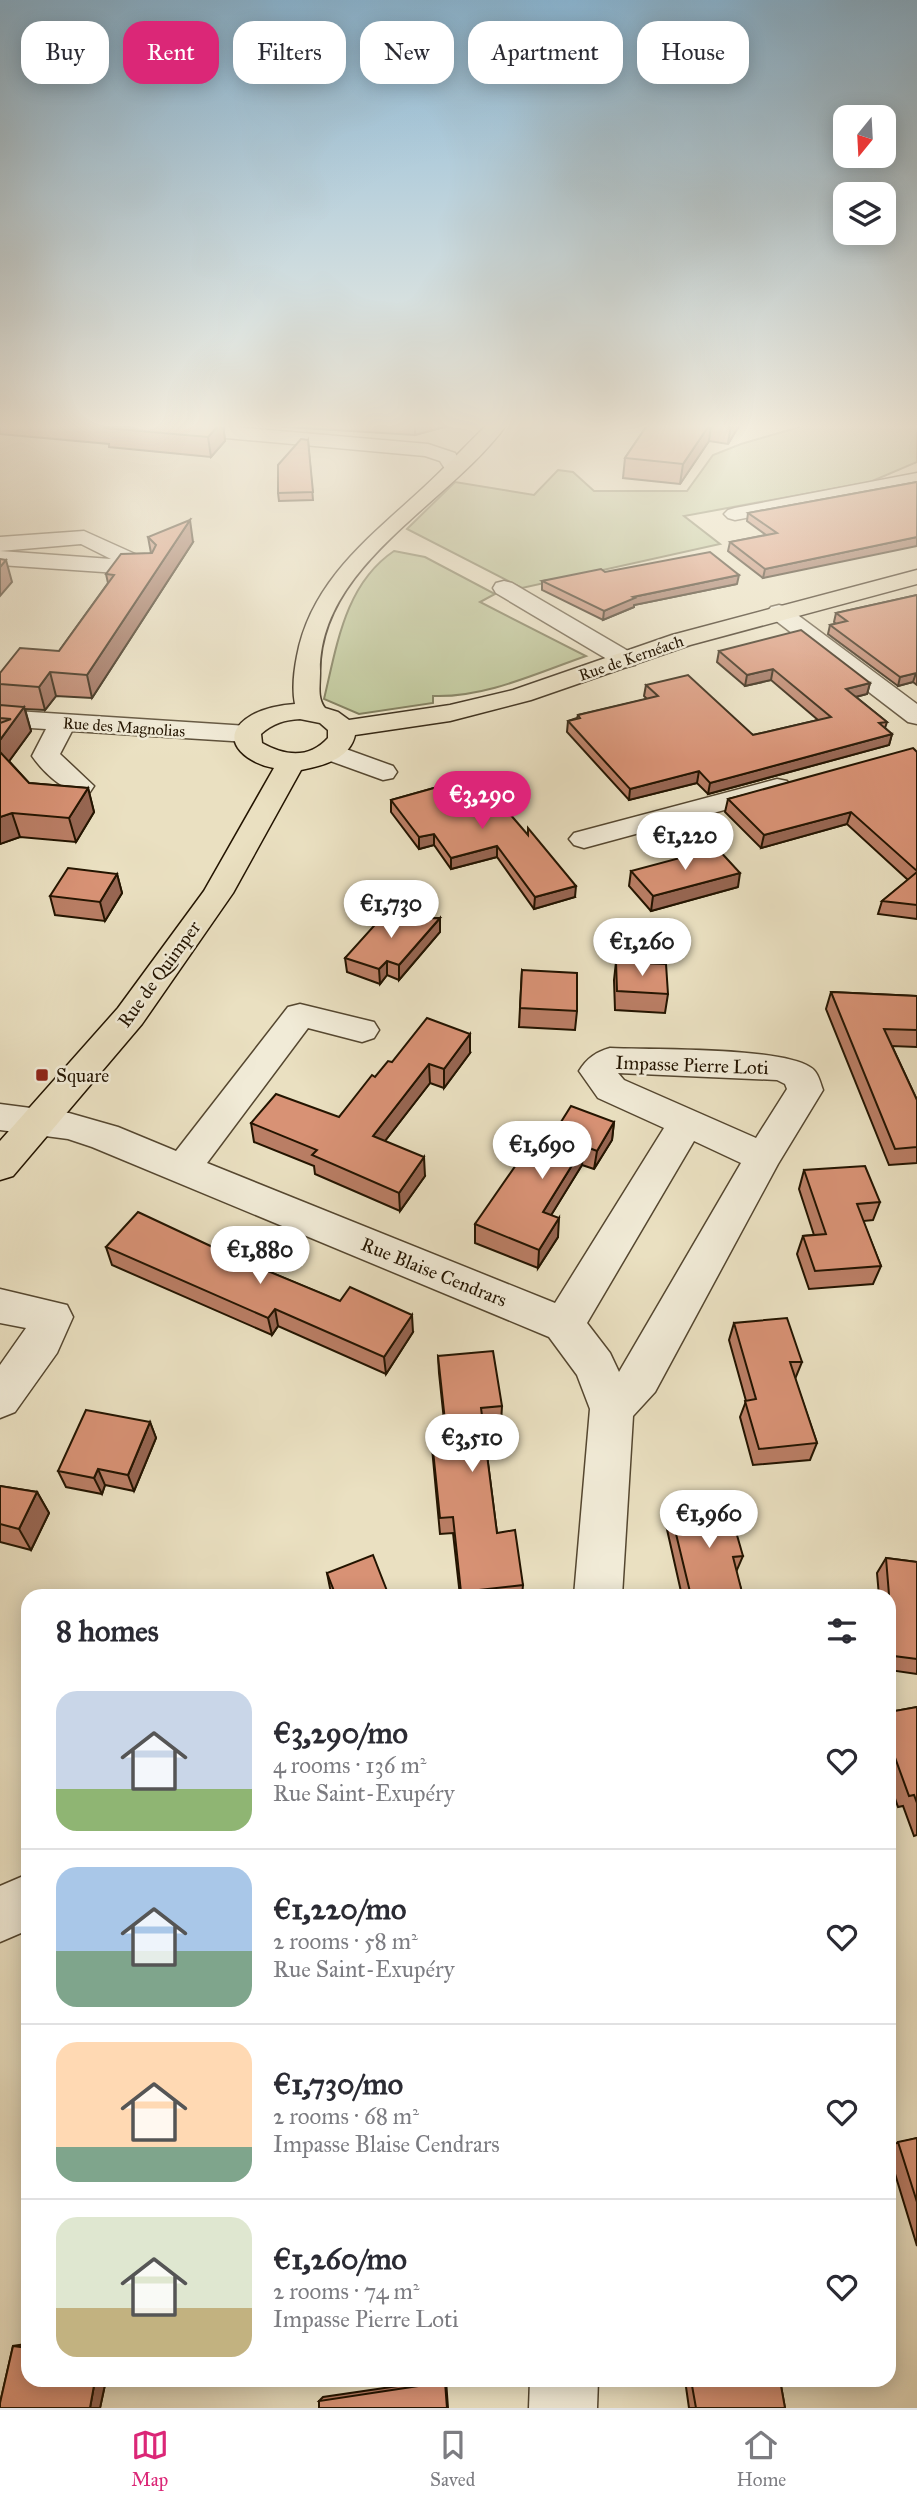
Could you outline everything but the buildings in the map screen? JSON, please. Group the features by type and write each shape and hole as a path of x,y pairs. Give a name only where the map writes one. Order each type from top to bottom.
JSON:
{"main road":[{"path":"284,712 293,696 303,637 322,593 370,536"},
{"path":"314,712 307,702 307,667 313,634 327,600 356,561 379,536"},
{"name":"Rue de Kernéach","path":"291,763 316,759 337,740 522,695 681,640 917,577"},
{"path":"291,763 257,754 249,747 248,734 257,723 284,712 314,712 327,716 337,740"},
{"name":"Rue de Quimper","path":"0,1166 130,1016 210,904 291,763"}],"street":[{"path":"0,544 85,537 147,568 89,574 0,558"},
{"path":"504,588 626,660"},
{"path":"779,612 917,716"},
{"name":"Rue des Magnolias","path":"0,718 248,734"},
{"path":"63,723 46,756 80,786"},
{"path":"337,740 383,772"},
{"path":"584,839 797,781"},
{"path":"183,1168 300,1015 362,1030"},
{"name":"Impasse Pierre Loti","path":"612,1409 640,1379 763,1157 805,1090 801,1077 783,1068 610,1060 597,1071 611,1089 763,1157"},
{"name":"Rue Blaise Cendrars","path":"0,1117 69,1126 105,1137 564,1325"},
{"path":"599,1589 612,1409 595,1366 564,1325 686,1123"},
{"path":"0,1306 52,1317 42,1341 0,1399"},
{"path":"0,1914 21,1905"},
{"path":"563,2408 564,2387"}],"green space":[{"path":"421,536 710,536 720,544 522,588"},
{"path":"394,551 425,557 495,594 480,602 586,656 491,689 452,696 433,696 433,703 359,714 324,699 339,637 354,598 364,580"}],"place":[{"name":"Square","path":"42,1075"}]}
